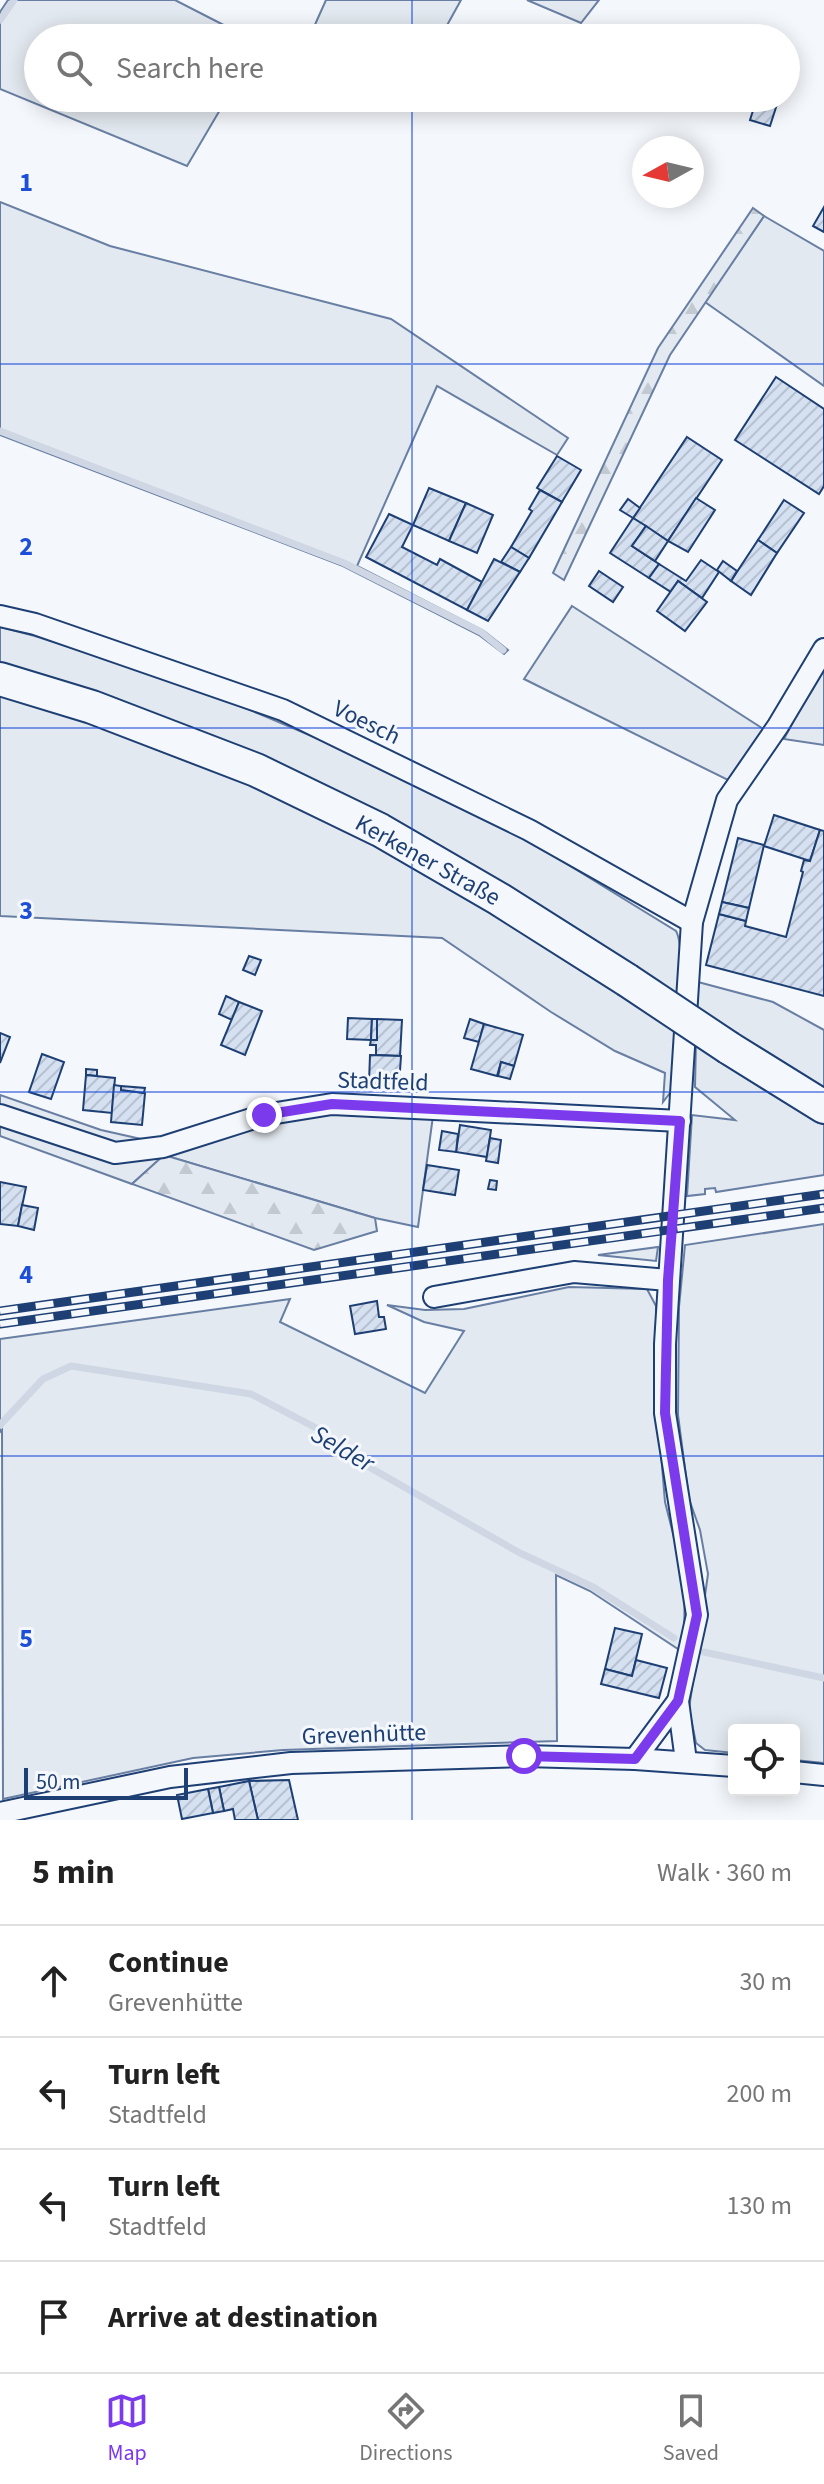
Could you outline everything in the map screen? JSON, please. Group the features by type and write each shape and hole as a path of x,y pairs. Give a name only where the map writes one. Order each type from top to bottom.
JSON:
{"main road":[{"name":"Kerkener Straße","path":"0,679 92,707 256,770 380,830 499,899 824,1107"}],"street":[{"name":"Voesch","path":"0,616 35,624 283,710 529,830 692,922"},
{"path":"686,1761 678,1701 697,1615 665,1413 668,1280 692,922 727,800 778,726 824,649"},
{"name":"Stadtfeld","path":"0,1115 115,1153 163,1147 264,1115 332,1104 680,1121"},
{"path":"434,1297 574,1272 668,1280"},
{"path":"635,1759 678,1701"},
{"name":"Grevenhütte","path":"0,1813 170,1777 291,1763 524,1756 686,1761 728,1765"},
{"path":"800,1773 824,1775"}],"green space":[{"path":"8,0 175,0 222,24 24,24 24,99 0,89 0,12"},
{"path":"326,0 461,0 448,24 315,24"},
{"path":"527,0 599,0 581,23"},
{"path":"56,112 219,112 187,166"},
{"path":"0,202 110,246 391,319 568,438 557,455 437,386 357,566 484,631 508,650 504,654 479,635 343,566 0,435"},
{"path":"753,208 764,216 670,355 564,580 553,573 658,348"},
{"path":"764,216 824,251 824,386 705,302"},
{"path":"572,606 765,730 730,781 524,679"},
{"path":"0,627 210,693 406,776 536,845 676,931 681,982 673,1089 663,1102 665,1073 615,1051 442,938 0,916 0,693 119,732 243,781 323,818 458,890 512,895 0,670"},
{"path":"824,664 824,745 784,739"},
{"path":"698,982 773,1002 824,1030 824,1093 697,1011"},
{"path":"696,1040 824,1121 824,1175 716,1192 715,1188 705,1189 705,1194 687,1196 692,1115 735,1120 695,1087"},
{"path":"0,1095 101,1130 150,1141 127,1146 0,1106"},
{"path":"333,1113 433,1116 418,1227 375,1218 164,1155 132,1184 0,1136 0,1125 89,1155 124,1161 268,1123"},
{"path":"164,1155 375,1218 377,1231 314,1250 132,1184"},
{"path":"824,1224 824,1763 800,1761 800,1724 728,1724 728,1752 705,1750 696,1743 689,1709 708,1574 700,1530 689,1499 678,1415 679,1307 685,1245"},
{"path":"658,1247 656,1261 598,1255"},
{"path":"569,1287 647,1289 656,1306 658,1417 665,1502 685,1581 684,1637 678,1649 590,1591 556,1575 557,1741 283,1750 193,1758 3,1799 0,1339 290,1299 280,1322 425,1393 464,1331 424,1322 387,1305 425,1310 464,1309"}],"building":[{"path":"753,112 774,112 770,126 750,120"},
{"path":"824,207 824,232 813,226"},
{"path":"776,377 824,409 824,486 819,494 735,440"},
{"path":"687,437 722,460 668,541 633,518"},
{"path":"557,456 581,470 562,502 537,488"},
{"path":"429,488 466,503 449,541 413,525"},
{"path":"540,490 562,502 529,558 511,547"},
{"path":"696,498 715,510 688,552 668,541"},
{"path":"628,499 640,508 633,518 620,510"},
{"path":"784,500 804,513 777,553 758,540"},
{"path":"466,503 493,515 477,553 449,541"},
{"path":"389,514 413,525 402,547 437,565 440,559 482,582 467,610 366,557"},
{"path":"633,518 646,526 632,546 659,564 649,578 610,553"},
{"path":"646,526 668,541 655,561 632,546"},
{"path":"758,540 777,553 751,595 731,581"},
{"path":"511,547 529,558 520,572 501,562"},
{"path":"494,559 520,572 488,621 467,610"},
{"path":"701,560 719,572 702,598 678,581 671,592 649,578 659,564 686,581"},
{"path":"723,561 737,571 731,581 717,570"},
{"path":"599,571 623,587 613,602 589,586"},
{"path":"678,581 707,602 685,631 657,611"},
{"path":"774,815 820,830 810,861 764,846"},
{"path":"820,830 824,831 824,996 706,965 719,914 746,921 745,926 786,937 804,860 810,861"},
{"path":"738,838 764,845 749,908 722,902"},
{"path":"722,902 749,908 746,921 719,914"},
{"path":"249,956 261,960 255,975 243,970"},
{"path":"226,996 239,1002 232,1020 219,1014"},
{"path":"239,1002 262,1011 245,1055 221,1045"},
{"path":"348,1018 372,1019 371,1040 347,1039"},
{"path":"372,1019 377,1019 377,1040 371,1040"},
{"path":"377,1019 402,1020 400,1056 376,1055 376,1045 370,1045 371,1040 377,1040"},
{"path":"470,1019 484,1024 479,1042 464,1038"},
{"path":"484,1024 523,1035 514,1066 501,1062 497,1076 471,1069"},
{"path":"0,1033 10,1037 0,1063"},
{"path":"42,1054 64,1062 51,1099 29,1092"},
{"path":"370,1055 401,1056 399,1085 369,1083"},
{"path":"501,1062 514,1066 510,1079 498,1076"},
{"path":"86,1069 97,1070 97,1076 86,1075"},
{"path":"86,1075 115,1078 112,1113 83,1110"},
{"path":"114,1085 121,1086 121,1090 145,1093 142,1125 111,1122"},
{"path":"121,1086 145,1088 144,1093 121,1090"},
{"path":"460,1125 491,1130 487,1157 456,1152"},
{"path":"442,1131 458,1134 456,1152 439,1150"},
{"path":"490,1138 501,1140 498,1163 486,1161"},
{"path":"427,1165 459,1170 455,1195 423,1190"},
{"path":"490,1180 497,1181 496,1190 488,1189"},
{"path":"0,1182 26,1187 18,1226 0,1224"},
{"path":"22,1205 38,1208 34,1230 18,1226"},
{"path":"377,1301 379,1317 384,1317 386,1329 355,1334 350,1306"},
{"path":"615,1628 642,1634 632,1676 605,1669"},
{"path":"636,1660 667,1668 659,1698 601,1684 605,1669 632,1676"},
{"path":"289,1780 298,1820 258,1820 249,1781"},
{"path":"249,1781 258,1820 235,1820 233,1809 224,1811 219,1787"},
{"path":"219,1787 224,1811 213,1813 208,1789"},
{"path":"208,1789 213,1813 182,1819 177,1795"}],"waterway":[{"path":"0,20 14,0"},
{"path":"0,431 344,563 481,632 503,650"},
{"name":"Selder","path":"0,1425 43,1379 71,1366 251,1394 320,1430 369,1467 520,1553 593,1587 674,1638"},
{"name":"Selder","path":"704,1652 824,1678"}],"railway":[{"path":"0,1311 824,1194"},
{"path":"0,1324 824,1208"}],"route":[{"path":"264,1115 332,1104 680,1121 668,1280 665,1413 697,1615 678,1701 635,1759 524,1756"}]}
